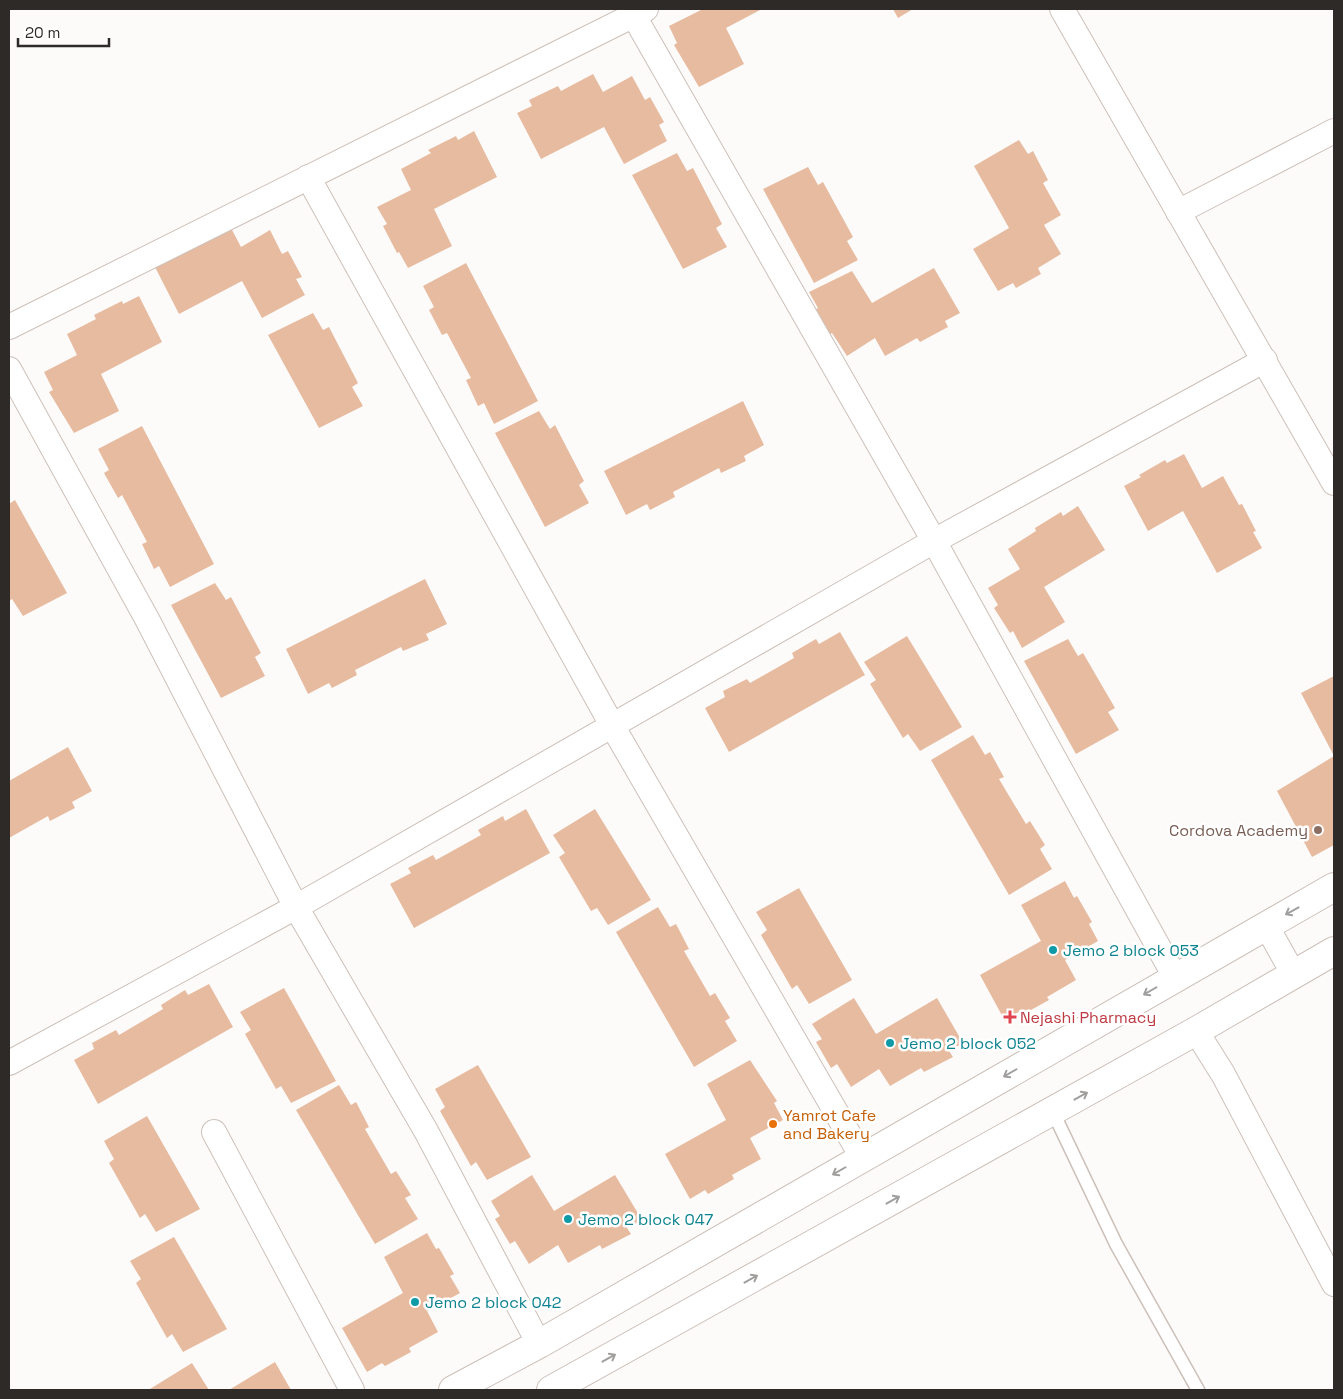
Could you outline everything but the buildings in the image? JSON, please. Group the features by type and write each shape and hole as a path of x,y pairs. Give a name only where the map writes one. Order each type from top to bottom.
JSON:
{"street":[{"path":"1062,9 1334,483"},
{"path":"9,326 640,12 1175,977"},
{"path":"1178,212 1334,131"},
{"path":"308,177 613,727 862,1158"},
{"path":"9,1063 296,907 613,727 934,541 1265,360"},
{"path":"9,369 147,619 296,907 426,1131 539,1344"},
{"path":"453,1390 539,1344 1334,887"},
{"path":"1266,926 1294,975"},
{"path":"568,1386 1334,951"},
{"path":"1196,1031 1222,1074 1334,1284"},
{"path":"214,1132 352,1390"}],"lane":[{"path":"1053,1112 1116,1244 1198,1390"}],"place":[{"name":"Cordova Academy","path":"1318,830"},
{"name":"Jemo 2 block 053","path":"1053,950"},
{"name":"Nejashi Pharmacy","path":"1010,1017"},
{"name":"Jemo 2 block 052","path":"890,1043"},
{"name":"Yamrot Cafe and Bakery","path":"773,1124"},
{"name":"Jemo 2 block 047","path":"568,1219"},
{"name":"Jemo 2 block 042","path":"415,1302"}]}
